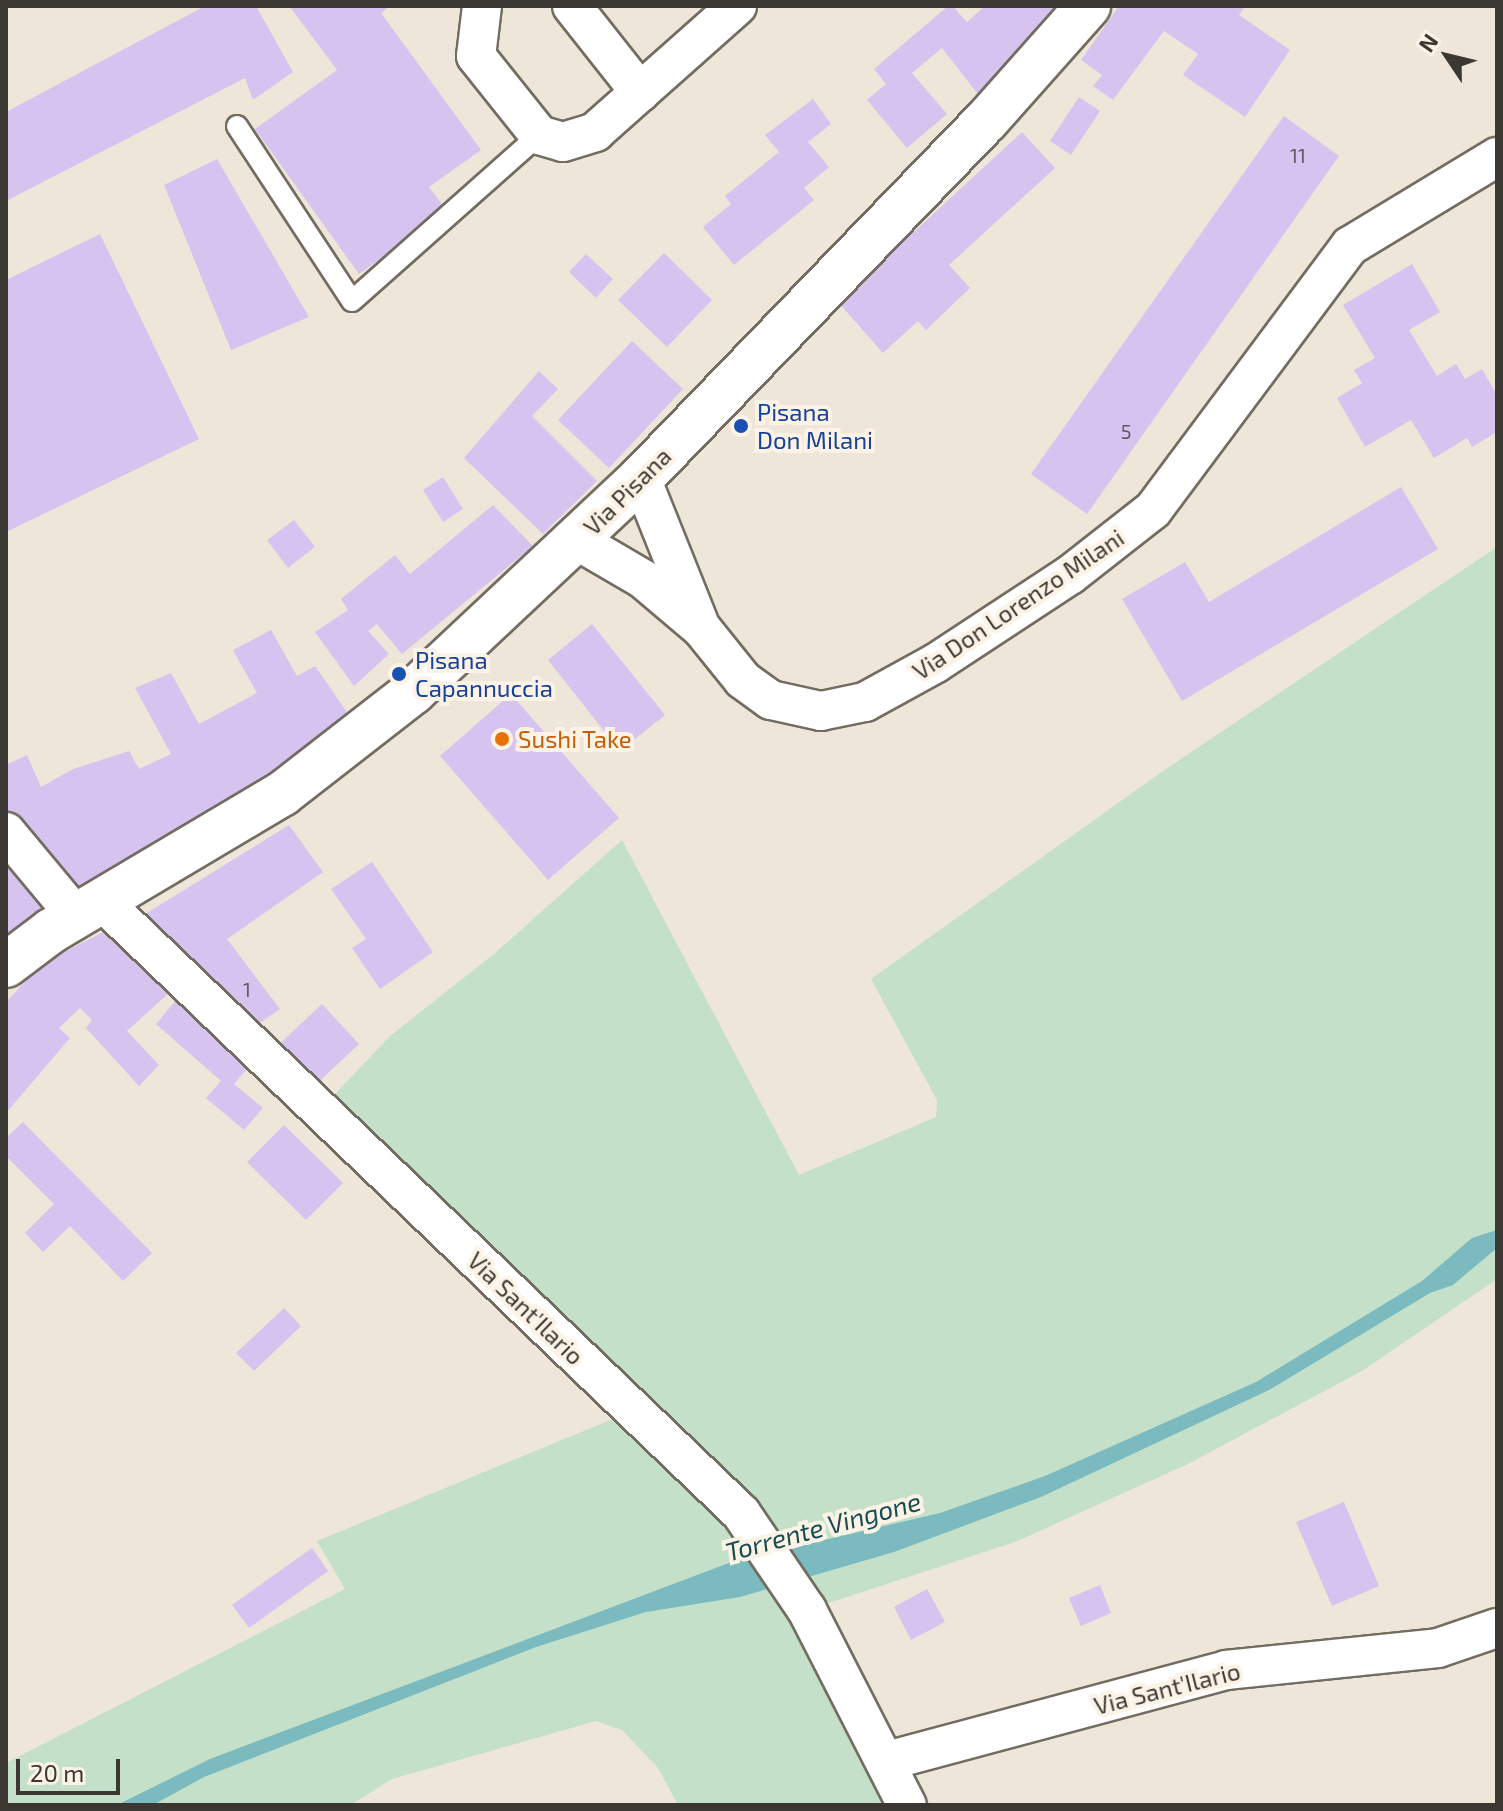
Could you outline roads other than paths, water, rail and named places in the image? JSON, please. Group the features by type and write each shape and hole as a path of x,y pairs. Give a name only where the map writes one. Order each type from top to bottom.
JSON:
{"main road":[{"name":"Via Pisana","path":"6,965 90,910 282,794 342,751 578,541 986,121 1088,6"}],"street":[{"path":"482,6 476,56 539,135 563,142 595,132 737,6"},
{"path":"572,6 640,92"},
{"name":"Via Don Lorenzo Milani","path":"578,541 627,567 702,629 743,680 771,700 803,711 865,702 936,663 1070,575 1153,510 1350,246 1497,157"},
{"name":"Via Don Lorenzo Milani","path":"641,478 702,629"},
{"name":"Via Sant'Ilario","path":"6,832 741,1513 807,1610 907,1805"},
{"name":"Via Sant'Ilario","path":"887,1761 1226,1670 1438,1648 1497,1628"}],"lane":[{"path":"237,126 352,301 539,135"}],"water":[{"path":"1497,1230 1497,1248 1453,1285 1430,1293 1269,1390 1041,1497 894,1552 740,1597 646,1612 536,1647 204,1777 153,1805 117,1805 210,1759 734,1561 940,1513 1045,1476 1256,1382 1422,1281 1472,1238"}],"place":[{"name":"Pisana Don Milani","path":"741,426"},
{"name":"Pisana Capannuccia","path":"399,674"},
{"name":"Sushi Take","path":"502,739"}],"water label":[{"name":"Torrente Vingone","path":"823,1526"}]}
